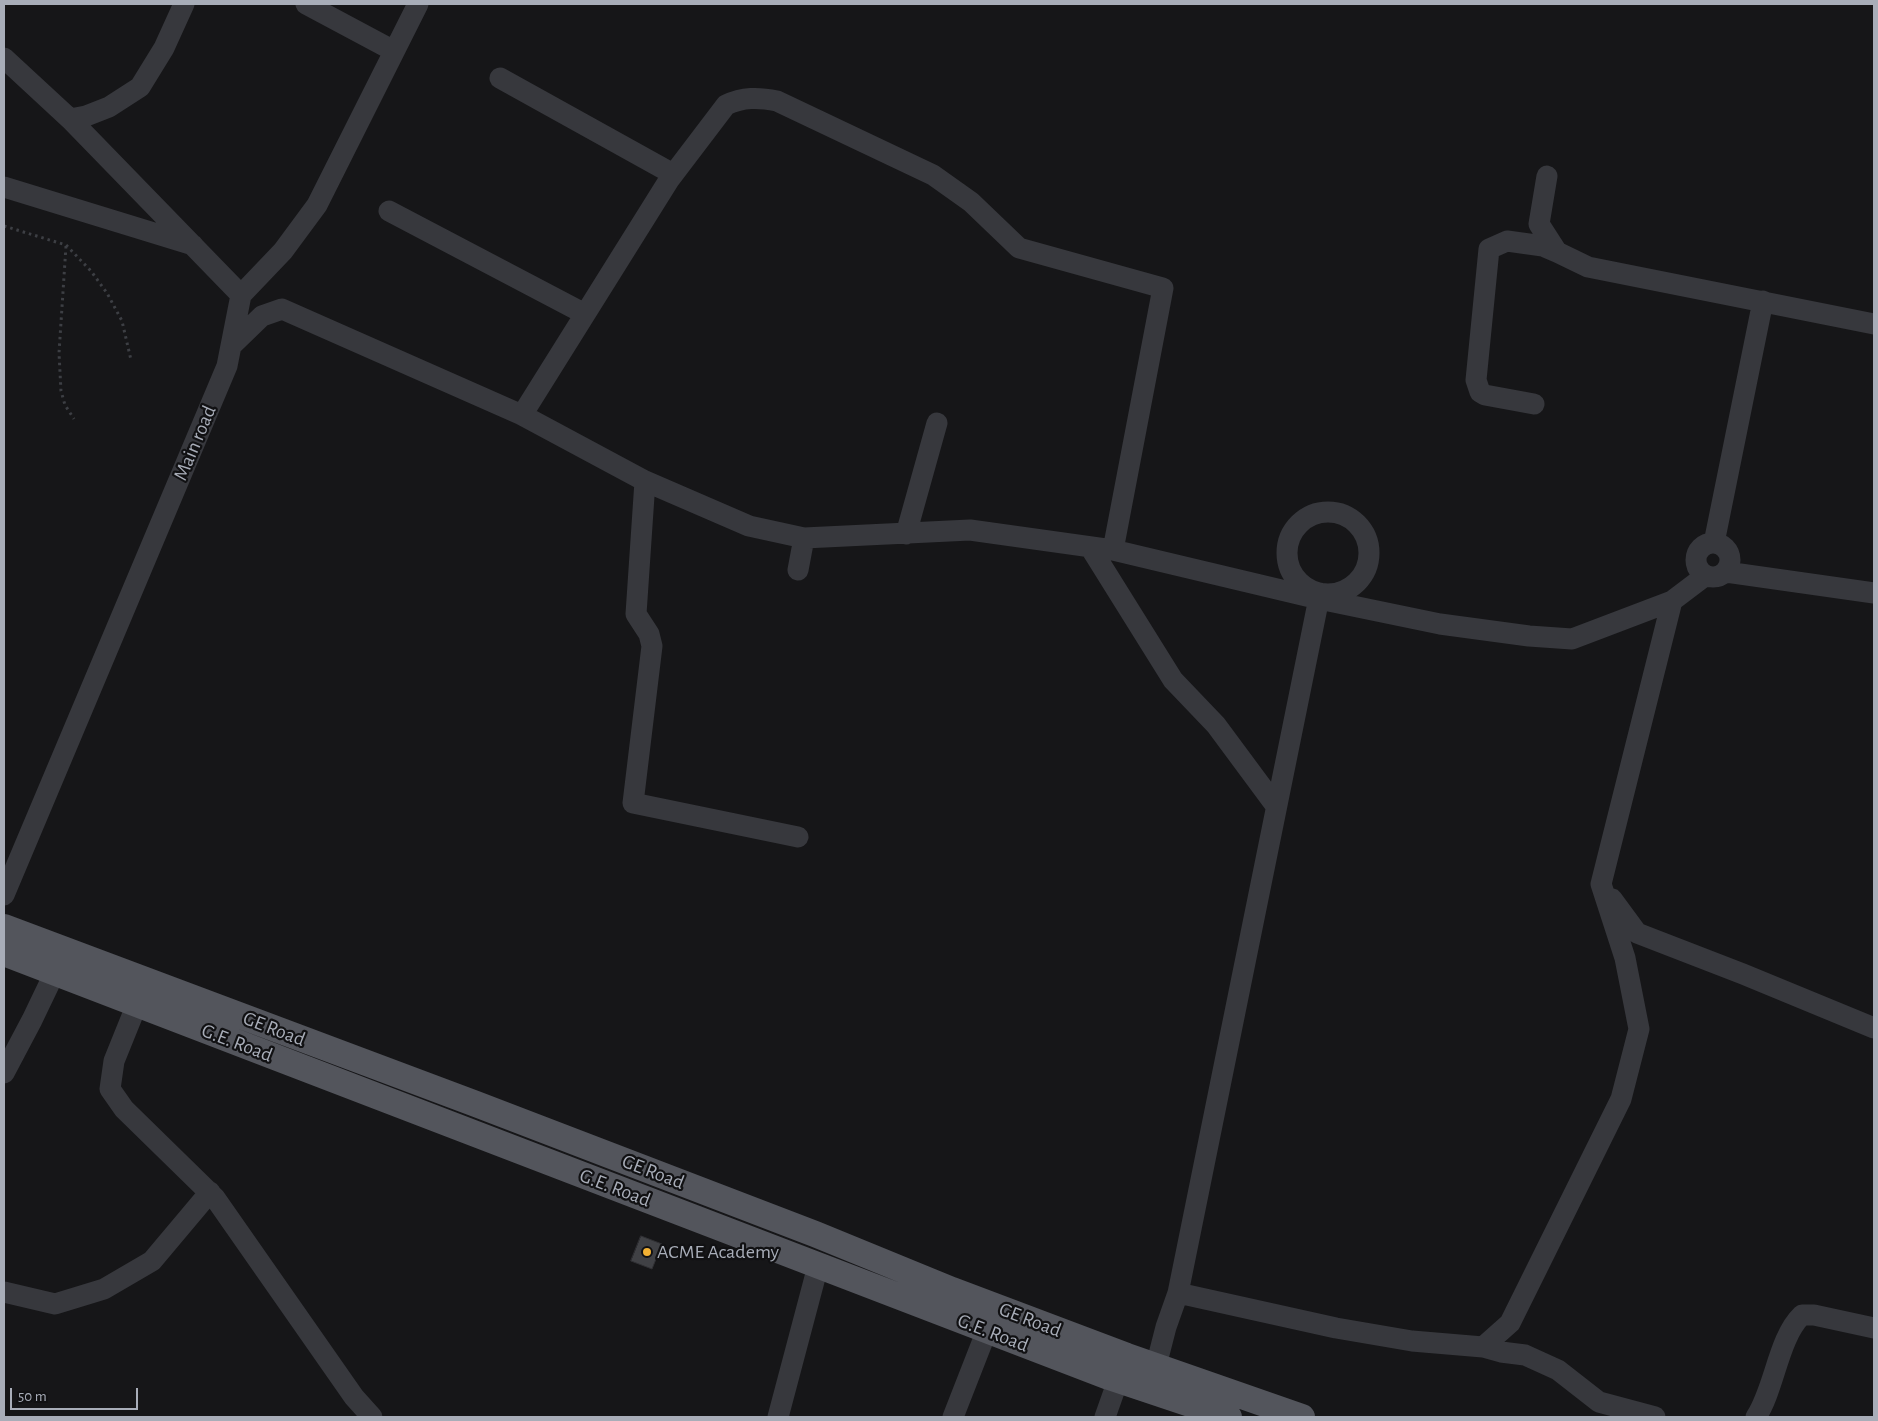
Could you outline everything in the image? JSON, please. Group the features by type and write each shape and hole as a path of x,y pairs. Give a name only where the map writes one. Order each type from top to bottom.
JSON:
{"main road":[{"name":"GE Road","path":"4,928 500,1113 815,1234 952,1290 1156,1366 1262,1410 1302,1417"},
{"name":"G.E. Road","path":"4,953 1117,1380 1229,1417"}],"street":[{"path":"70,119 86,116 109,107 140,88 164,48 184,4"},
{"path":"306,4 394,51"},
{"path":"4,58 70,119 241,295 283,251 318,205 418,4"},
{"path":"500,78 673,174"},
{"path":"522,416 673,174 726,105 736,100 760,97 776,101 933,175 971,202 1019,248 1163,288 1113,550"},
{"path":"1547,176 1539,224 1557,252"},
{"path":"4,187 195,246"},
{"path":"389,211 585,314"},
{"path":"1534,404 1485,395 1477,387 1476,380 1490,249 1507,241 1543,246 1588,267 1874,324"},
{"name":"Main road","path":"4,895 224,376 241,295"},
{"path":"1714,543 1763,301"},
{"path":"231,346 262,316 282,309 522,416 645,481 750,526 804,538 970,530 1113,550 1257,585 1319,596 1385,613 1440,624 1572,639 1672,601 1705,576 1716,577 1726,572 1874,593"},
{"path":"906,534 937,424"},
{"path":"645,481 636,614 649,634 652,646 633,803 798,837"},
{"path":"1331,512 1344,516 1355,523 1363,532 1368,544 1369,557 1366,569 1360,580 1350,588 1338,593 1319,596 1311,591 1300,583 1291,572 1287,558 1288,544 1294,530 1303,520 1316,514 1331,512"},
{"path":"798,570 804,538"},
{"path":"1705,576 1698,567 1696,556 1703,546 1714,543 1728,551 1731,562 1726,572"},
{"path":"1090,547 1173,680 1216,725 1276,806"},
{"path":"1257,585 1287,558"},
{"path":"1360,580 1385,613"},
{"path":"1156,1366 1166,1327 1178,1293 1319,596"},
{"path":"1483,1347 1510,1323 1621,1099 1639,1029 1625,958 1602,884 1672,601"},
{"path":"1602,884 1637,933 1874,1028"},
{"path":"4,1072 55,972"},
{"path":"137,1004 114,1061 110,1089 124,1109 210,1192 354,1397 372,1417"},
{"path":"4,1292 55,1304 104,1288 152,1262 210,1192"},
{"path":"778,1417 818,1266"},
{"path":"1178,1293 1336,1328 1412,1341 1483,1347 1501,1352 1525,1355 1558,1370 1599,1402 1655,1417"},
{"path":"1756,1417 1772,1382 1793,1324 1802,1315 1814,1315 1874,1328"},
{"path":"954,1417 987,1330"},
{"path":"1105,1417 1127,1356"}],"path":[{"path":"4,226 66,245 91,271 107,293 122,321 131,360"},
{"path":"66,245 59,353 61,391 74,419"}],"building":[{"name":"ACME Academy","path":"641,1236 662,1244 652,1269 631,1261"}],"place":[{"name":"ACME Academy","path":"647,1252"}]}
